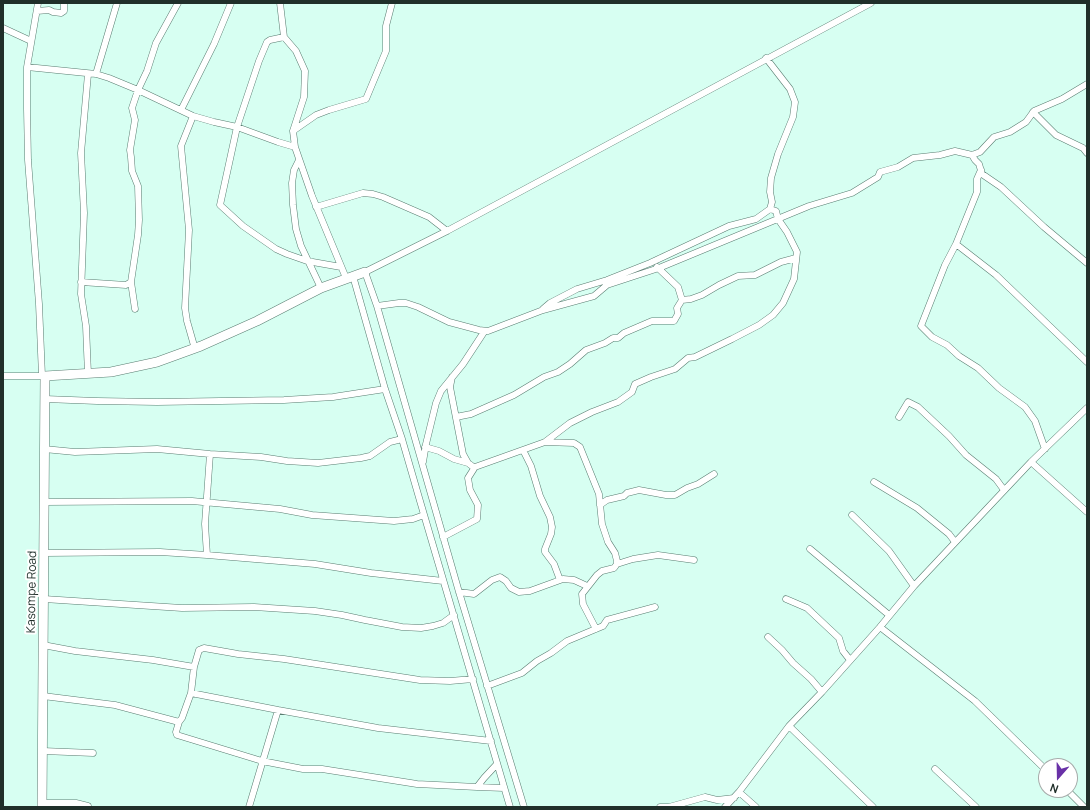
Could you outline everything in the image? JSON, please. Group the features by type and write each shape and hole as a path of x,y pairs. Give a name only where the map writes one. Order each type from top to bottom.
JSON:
{"street":[{"path":"38,3 27,67 28,160 40,304 44,376"},
{"path":"36,11 49,10 61,13 64,11 64,3"},
{"path":"96,74 116,3"},
{"path":"135,309 131,282 139,220 138,186 132,171 130,150 135,120 132,108 138,90 147,71 156,43 178,3"},
{"path":"181,110 214,44 231,3"},
{"path":"280,3 284,37 296,51 305,71 304,97 293,131 295,147 316,207 341,267 349,277 384,389 402,439 510,807"},
{"path":"293,131 316,115 366,98 386,51 386,26 392,3"},
{"path":"3,376 44,376 111,372 157,362 194,349 257,321 321,288 365,272 448,231 766,58 871,3"},
{"path":"3,28 31,41"},
{"path":"284,37 270,40 265,45 237,127 220,205 244,226 276,249 308,261 341,267"},
{"path":"543,310 550,303 577,288 607,280 650,263 729,226 756,219 770,209 772,202 770,192 771,178 778,154 793,117 795,102 790,89 766,58"},
{"path":"27,67 96,74 138,90 193,116 237,127 295,147"},
{"path":"88,74 81,152 84,213 81,294 86,326 88,374"},
{"path":"423,466 436,403 441,391 463,364 484,332 543,310 594,296 608,285 659,268 809,206 852,193 878,178 880,172 898,167 913,158 940,155 955,151 972,155 980,152 994,137 1010,132 1026,122 1033,112 1062,99 1087,84"},
{"path":"1033,112 1056,135 1083,148 1087,153"},
{"path":"193,116 181,146 189,230 185,308 194,349"},
{"path":"972,155 979,164 982,174 1001,186 1044,227 1087,263"},
{"path":"299,160 294,170 292,183 292,205 296,229 300,246 321,288"},
{"path":"980,170 977,179 977,192 921,326 932,337 947,345 959,356 978,368 999,388 1025,407 1035,421 1045,449"},
{"path":"316,207 363,193 373,194 429,217 448,231"},
{"path":"426,447 474,466 545,442 570,423 592,412 618,402 632,392 634,384 675,369 688,358 695,357 759,325 773,315 783,303 794,279 797,252 787,232 778,219 776,211 770,209"},
{"path":"956,244 996,275 1087,362"},
{"path":"682,300 691,299 702,295 738,276 755,275 781,262 796,258"},
{"path":"456,417 471,414 558,372 586,350 605,343 613,338 618,338 624,333 652,321 674,321 678,314 677,308 682,300 678,287 659,268 650,263"},
{"path":"365,272 377,306 443,538 524,807"},
{"path":"81,282 126,285 131,282"},
{"path":"377,306 406,303 418,307 444,320 484,332"},
{"name":"Kasompe Road","path":"42,805 44,376"},
{"path":"452,377 450,387 463,454 468,463"},
{"path":"45,399 97,402 284,400 333,397 384,389"},
{"path":"899,417 908,402 918,407 949,436 966,455 996,479 1004,490"},
{"path":"725,807 739,792 789,726 822,692 914,586 1031,462 1086,412"},
{"path":"44,449 75,452 158,449 318,463 370,456 390,442 402,439"},
{"path":"545,442 574,443 580,447 599,494 602,524 608,542 615,553 617,564"},
{"path":"523,450 531,466 540,496 550,517 552,527 551,534 544,549 554,564 560,580"},
{"path":"207,555 205,524 210,454"},
{"path":"1031,462 1087,512"},
{"path":"443,538 477,520 478,505 470,490 468,478 474,466"},
{"path":"600,505 607,500 624,496 627,492 638,490 666,495 675,495 698,484 714,474"},
{"path":"874,482 918,508 949,534 955,542"},
{"path":"44,502 80,503 173,500 206,501 280,509 312,515 394,521 413,519 424,515"},
{"path":"852,515 889,551 914,586"},
{"path":"810,549 889,615"},
{"path":"44,553 160,552 207,555 315,564 371,573 443,581"},
{"path":"596,629 583,604 582,594 597,575 614,568 617,564 658,556 694,560"},
{"path":"459,592 474,594 492,580 500,577 506,581 511,588 519,592 560,580 570,579 587,586"},
{"path":"44,599 182,608 254,607 331,613 402,627 421,628 443,623 454,615"},
{"path":"786,599 807,608 839,638 843,651 850,660"},
{"path":"487,686 522,673 537,660 551,653 567,641 603,626 607,620 655,607"},
{"path":"880,627 975,701 1038,762"},
{"path":"768,637 811,679 822,692"},
{"path":"43,645 194,667"},
{"path":"473,679 450,681 420,680 204,648 199,650 194,667 191,693 176,732 177,735 262,761 303,769 322,769 417,784 504,788"},
{"path":"191,693 378,728 491,741"},
{"path":"43,696 115,705 179,722"},
{"path":"249,807 278,710"},
{"path":"789,726 873,807"},
{"path":"43,752 93,753"},
{"path":"477,787 498,764"},
{"path":"935,769 976,807"},
{"path":"739,792 756,807"},
{"path":"660,807 705,797 717,800 734,798"},
{"path":"1075,798 1084,807"},
{"path":"42,805 76,803 88,806"}]}
